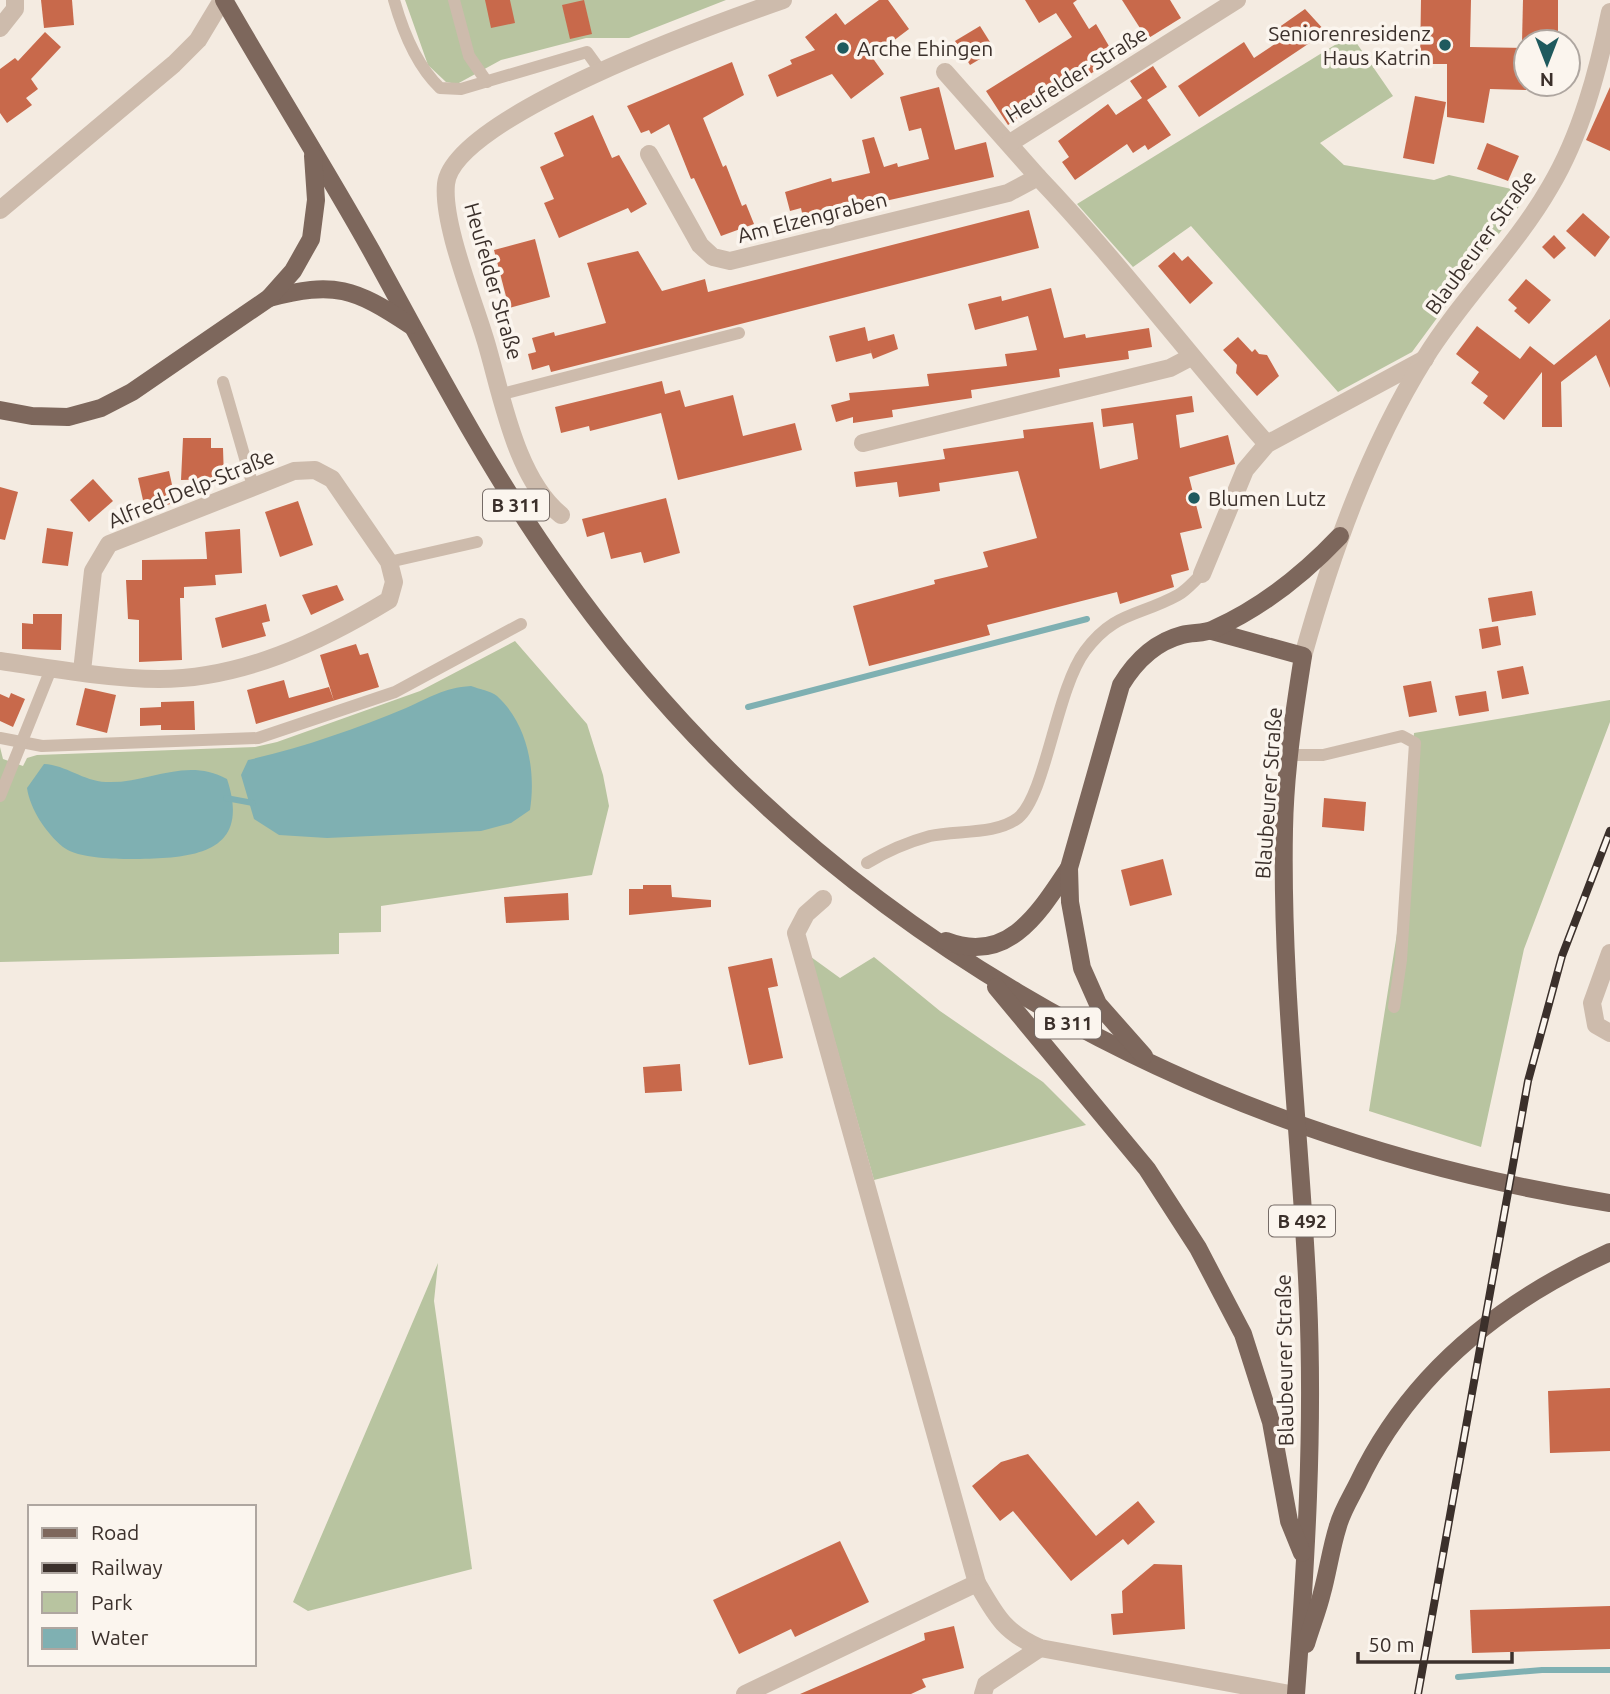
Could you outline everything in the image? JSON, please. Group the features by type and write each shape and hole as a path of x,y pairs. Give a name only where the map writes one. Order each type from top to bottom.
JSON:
{"main road":[{"name":"B 311","path":"223,0 495,473 558,569 638,672 707,748 782,820 855,883 920,932 1080,1031 1154,1066 1248,1106 1342,1140 1446,1171 1610,1203"},
{"path":"0,410 32,416 68,417 101,408 132,392 269,298 293,271 311,239 316,200 312,152"},
{"path":"269,298 306,288 337,288 372,300 413,327"},
{"path":"920,932 964,948 989,947 1012,938 1034,917 1069,868 1121,685 1133,665 1152,649 1181,635 1212,631 1269,599 1292,582 1340,536"},
{"path":"1212,631 1303,656"},
{"name":"Blaubeurer Straße","path":"1296,1694 1305,1559 1310,1417 1308,1299 1287,1005 1284,827 1289,755 1303,656"},
{"path":"1069,868 1074,933 1082,968 1098,1004 1154,1066"},
{"path":"985,974 1147,1168 1198,1248 1243,1334 1270,1422 1289,1521 1305,1559"},
{"path":"1298,1667 1322,1596 1338,1525 1371,1456 1418,1387 1460,1344 1513,1304 1565,1272 1610,1252"}],"street":[{"path":"0,28 15,9 15,0"},
{"path":"0,210 174,64 198,40 223,0"},
{"name":"Heufelder Straße","path":"561,515 543,501 523,462 502,394 449,215 446,183 453,163 472,146 534,105 600,70 783,0"},
{"name":"Heufelder Straße","path":"1010,143 1237,0"},
{"name":"Blaubeurer Straße","path":"1303,656 1340,536 1383,437 1425,359 1468,296 1550,187 1585,105 1610,12"},
{"path":"945,72 1100,242 1191,357 1267,444"},
{"name":"Am Elzengraben","path":"649,154 699,245 713,257 730,261 1008,193 1038,177"},
{"path":"863,443 1170,368 1191,357"},
{"path":"1202,574 1245,470 1267,444 1425,359"},
{"name":"Alfred-Delp-Straße","path":"82,671 93,571 109,544 295,471 315,470 332,478 389,562"},
{"path":"0,661 51,669 159,679 216,673 269,659 344,628 389,600 394,582 389,562"},
{"path":"823,899 806,914 796,933 977,1583 996,1618 1014,1637 1040,1648 1290,1694"},
{"path":"1610,953 1592,1003 1596,1025 1610,1033"},
{"path":"745,1694 977,1583"},
{"path":"983,1694 986,1684 1040,1648"}],"lane":[{"path":"394,0 415,54 426,75 440,88 461,89 587,52 600,70"},
{"path":"454,0 469,56 487,82"},
{"path":"502,394 738,333"},
{"path":"223,382 253,486"},
{"path":"389,562 477,542"},
{"path":"867,863 909,842 932,836 976,831 1018,818 1031,799 1070,673 1084,652 1102,630 1119,617 1181,594 1202,574"},
{"path":"0,738 42,746 258,738 395,692 521,624"},
{"path":"0,796 51,669"},
{"path":"1289,755 1323,755 1402,736 1415,743 1401,960 1394,1007"}],"green space":[{"path":"405,0 726,0 629,38 586,38 501,60 457,84 446,82 428,65"},
{"path":"1351,35 1393,96 1320,143 1344,165 1434,180 1449,175 1529,193 1412,352 1338,392 1191,226 1133,267 1077,204"},
{"path":"515,641 587,724 603,775 609,806 592,875 381,906 381,932 339,933 339,954 0,962 0,747 3,759 23,766 27,758 37,755 255,747 277,742 420,691"},
{"path":"1610,700 1610,722 1524,949 1481,1147 1369,1111 1404,889 1414,733"},
{"path":"811,957 840,978 874,957 940,1011 1043,1082 1086,1125 874,1180"},
{"path":"438,1263 434,1301 472,1569 308,1611 293,1602"}],"water":[{"path":"471,686 497,696 508,707 523,734 532,780 530,810 511,823 481,831 327,838 279,835 254,819 241,775 248,760 328,737 445,691"},
{"path":"44,764 106,782 122,782 182,770 212,773 227,779 233,804 231,823 224,837 212,847 178,857 98,858 78,854 63,847 51,835 32,804 27,788"}],"building":[{"path":"41,0 72,0 74,25 44,28"},
{"path":"485,0 510,0 515,23 491,28"},
{"path":"584,0 592,34 570,39 562,5"},
{"name":"Arche Ehingen","path":"879,0 888,0 909,29 872,57 884,74 851,99 832,74 777,97 768,75 792,64 790,60 815,50 805,37 836,13 845,25"},
{"path":"1025,0 1077,0 1073,3 1089,29 1096,24 1116,58 1008,125 986,91 1072,37 1056,13 1039,23"},
{"path":"1122,0 1170,0 1181,18 1147,39"},
{"name":"Seniorenresidenz Haus Katrin","path":"1421,0 1471,0 1470,47 1512,48 1512,90 1490,89 1484,123 1447,117 1447,64 1420,64"},
{"path":"1523,0 1558,0 1558,28 1522,28"},
{"path":"1305,9 1326,32 1199,117 1178,86 1244,42 1254,58 1284,38 1278,28"},
{"path":"980,26 995,50 970,65 955,41"},
{"path":"45,32 61,47 31,79 38,89 26,98 32,105 7,123 0,113 0,69 15,58 18,61"},
{"path":"732,62 744,95 703,118 723,167 726,165 742,206 746,204 754,224 721,236 694,178 691,179 669,124 651,134 649,130 641,133 627,106"},
{"path":"1153,66 1167,87 1147,100 1171,135 1148,150 1145,145 1133,153 1127,144 1075,180 1062,162 1069,157 1058,141 1108,104 1116,115 1142,98 1130,81"},
{"path":"939,87 955,150 986,142 994,177 803,218 801,208 790,211 785,192 831,178 832,182 870,173 862,140 874,137 884,167 897,163 898,167 929,159 921,128 909,131 900,97"},
{"path":"1610,87 1610,151 1586,140"},
{"path":"1415,96 1446,102 1434,164 1403,158"},
{"path":"593,115 612,158 619,155 647,204 631,213 628,208 559,238 544,203 554,199 540,167 564,156 554,133"},
{"path":"1487,143 1519,156 1508,181 1477,169"},
{"path":"1029,210 1039,248 551,372 549,365 532,370 528,354 536,352 532,338 554,332 555,336 606,323 587,263 638,251 662,291 705,279 708,292"},
{"path":"1583,213 1610,237 1595,257 1566,231"},
{"path":"1554,235 1566,248 1554,259 1542,247"},
{"path":"535,239 550,297 509,308 494,250"},
{"path":"1174,252 1182,261 1188,256 1213,283 1190,304 1158,266"},
{"path":"1526,279 1551,300 1529,324 1514,311 1517,308 1508,300"},
{"path":"1051,288 1064,338 1085,334 1086,338 1149,328 1152,347 1128,351 1129,359 1059,369 1060,377 971,390 972,398 892,410 893,417 853,423 853,417 836,422 831,405 850,400 849,393 929,386 927,374 1007,366 1005,354 1037,350 1028,316 975,330 968,304 1001,296 1002,301"},
{"path":"1610,319 1610,388 1596,355 1561,382 1562,427 1542,427 1542,372 1504,420 1483,403 1488,396 1471,383 1479,372 1456,354 1477,326 1520,359 1530,346 1554,365"},
{"path":"865,327 868,341 894,334 898,349 873,359 870,349 871,353 836,362 829,336"},
{"path":"1238,337 1252,352 1255,349 1259,354 1267,355 1279,376 1257,396 1236,373 1237,365 1223,350"},
{"path":"662,381 665,394 680,390 685,407 733,395 743,436 795,423 802,450 678,480 661,413 590,431 589,426 561,433 555,407"},
{"path":"1192,396 1194,412 1176,415 1180,448 1228,435 1235,464 1189,477 1202,528 1180,533 1189,570 1171,575 1174,587 1120,604 1117,592 987,625 990,635 869,666 853,606 935,584 934,580 988,567 983,552 1037,538 1018,471 939,483 940,491 899,497 897,482 856,487 854,472 945,459 943,449 1024,438 1023,430 1093,422 1100,469 1138,459 1133,423 1103,427 1101,409"},
{"path":"183,438 211,438 211,448 223,448 224,479 181,480"},
{"path":"169,471 176,503 145,509 138,478"},
{"path":"93,479 113,501 89,522 70,500"},
{"path":"0,487 18,492 5,540 0,539"},
{"path":"666,498 680,553 644,563 641,552 611,559 604,532 587,537 582,519"},
{"path":"298,501 313,545 280,557 265,512"},
{"path":"47,528 73,532 68,566 42,563"},
{"path":"240,529 242,573 215,575 216,585 184,587 184,598 180,598 182,660 139,662 139,620 128,619 126,580 142,580 142,560 207,559 205,532"},
{"path":"337,585 344,600 311,615 302,595"},
{"path":"1532,591 1536,615 1492,622 1488,598"},
{"path":"266,604 270,621 262,623 266,636 222,648 215,618"},
{"path":"33,614 62,614 61,650 22,649 22,623 33,624"},
{"path":"1498,626 1501,645 1482,649 1479,629"},
{"path":"356,644 360,655 368,653 379,687 334,701 320,655"},
{"path":"1523,666 1529,694 1502,699 1497,671"},
{"path":"284,680 289,698 329,687 334,701 256,724 247,690"},
{"path":"1431,681 1437,712 1409,717 1403,686"},
{"path":"85,688 116,695 107,733 76,725"},
{"path":"1486,691 1489,711 1459,716 1455,696"},
{"path":"11,693 25,699 13,727 0,721 0,694 9,698"},
{"path":"194,701 195,730 161,730 161,725 140,726 140,708 161,707 161,702"},
{"path":"1324,798 1366,802 1364,831 1322,827"},
{"path":"1163,859 1172,895 1130,906 1121,870"},
{"path":"643,885 671,885 672,897 711,900 711,907 629,915 629,889 643,889"},
{"path":"568,893 569,920 506,923 504,897"},
{"path":"772,958 778,986 768,988 783,1058 749,1065 728,967"},
{"path":"680,1064 682,1091 645,1093 643,1067"},
{"path":"1610,1388 1610,1451 1550,1453 1548,1391"},
{"path":"1028,1454 1096,1536 1138,1501 1155,1522 1128,1545 1123,1539 1071,1581 1013,1511 1000,1521 972,1486 1001,1462"},
{"path":"840,1541 869,1602 795,1637 791,1629 739,1654 713,1600"},
{"path":"1154,1564 1182,1565 1185,1629 1113,1635 1111,1614 1123,1613 1122,1591"},
{"path":"1610,1606 1610,1649 1472,1653 1470,1610"},
{"path":"954,1626 964,1668 922,1679 926,1687 911,1694 800,1694 925,1640 924,1633"}],"waterway":[{"path":"748,707 1087,619"},
{"path":"226,798 253,803"},
{"path":"1458,1677 1542,1670 1610,1670"}],"railway":[{"path":"1418,1694 1528,1081 1562,956 1610,831"}],"place":[{"name":"Seniorenresidenz Haus Katrin","path":"1445,45"},
{"name":"Arche Ehingen","path":"843,48"},
{"name":"Blumen Lutz","path":"1194,498"}]}
